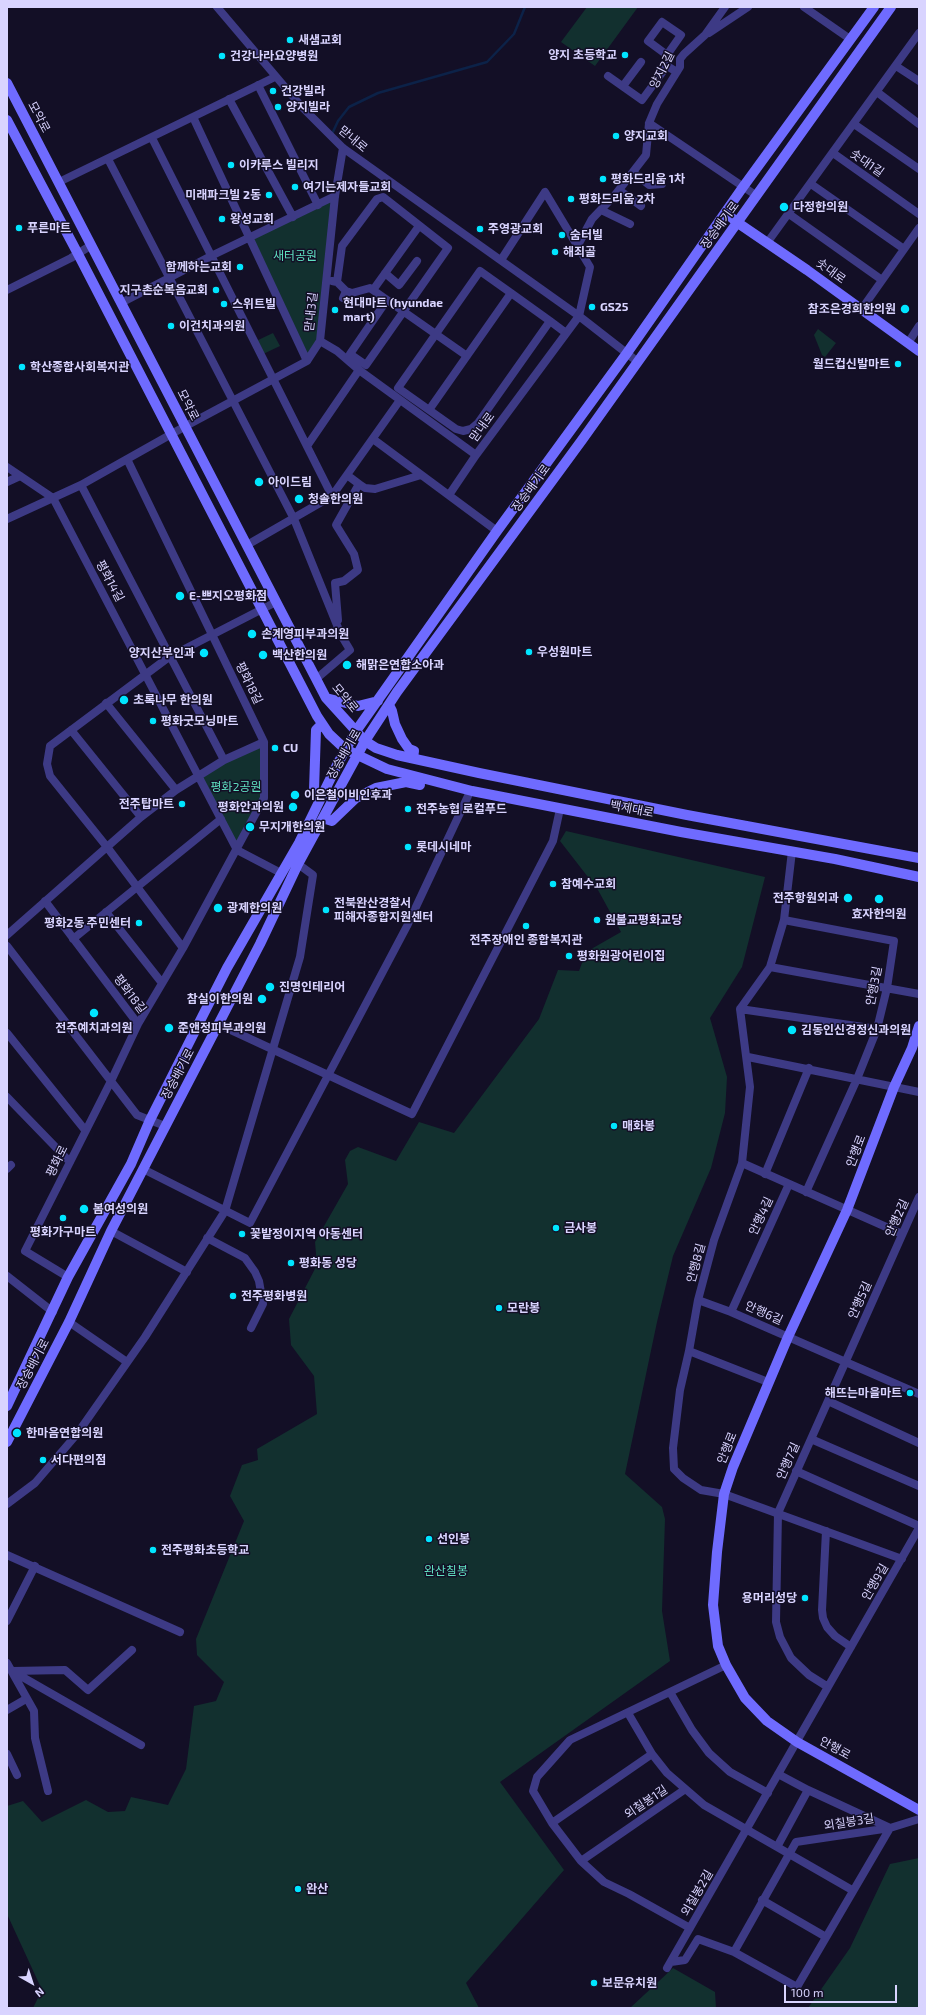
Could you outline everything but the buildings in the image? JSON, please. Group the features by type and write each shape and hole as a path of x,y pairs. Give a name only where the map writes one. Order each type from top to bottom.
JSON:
{"street":[{"name":"맏내로","path":"217,7 275,77 301,106 343,148 579,316 638,362"},
{"name":"양지2길","path":"705,35 725,7"},
{"name":"양지2길","path":"649,123 657,104 677,72 684,54 705,35 748,7"},
{"path":"804,7 850,39"},
{"name":"장승배기로","path":"7,1406 53,1312 68,1277 131,1164 150,1120 227,968 299,843 321,796 356,731 497,531 726,213 743,187 874,7"},
{"name":"장승배기로","path":"7,1442 69,1322 111,1231 260,944 298,864 365,741 388,705 638,362 891,7"},
{"name":"솟대1길","path":"767,243 919,35"},
{"path":"673,47 684,54"},
{"path":"623,86 641,62"},
{"path":"608,76 642,100 667,66 677,72"},
{"path":"896,66 919,81"},
{"path":"59,182 275,77"},
{"name":"모악로","path":"7,83 59,182 90,246 326,698 356,731"},
{"path":"258,85 318,205"},
{"path":"877,92 919,124"},
{"path":"229,99 293,217"},
{"path":"7,519 81,485 171,434 307,362 193,118"},
{"path":"7,120 322,724 329,734 345,749"},
{"path":"578,245 592,219 619,190 646,155 649,123"},
{"name":"장승배기로","path":"649,123 757,196"},
{"name":"솟대1길","path":"854,124 919,169"},
{"path":"152,138 332,496"},
{"name":"맏내3길","path":"307,362 320,341 335,196 343,148"},
{"name":"솟대1길","path":"833,153 919,214"},
{"path":"108,159 294,519 339,629 350,650 316,679"},
{"path":"633,172 649,185 662,184"},
{"path":"811,184 904,249"},
{"path":"619,190 641,206"},
{"name":"맏내로","path":"449,495 476,455 579,316 590,267 545,192 501,260"},
{"path":"121,303 211,256 335,196"},
{"path":"387,300 350,354 366,365 404,312 448,248 383,197 377,199 342,246 336,282 344,295 370,288 373,290 404,312 436,334 467,356"},
{"path":"601,210 630,224"},
{"name":"솟대로","path":"726,213 919,351"},
{"path":"789,214 882,280"},
{"path":"373,290 419,226"},
{"path":"861,310 919,228"},
{"path":"7,290 78,254 90,246"},
{"path":"385,273 399,285 416,261"},
{"path":"550,321 478,423 471,429 463,431 456,429 398,388 480,271 550,321 566,333"},
{"path":"326,281 336,282"},
{"path":"429,410 511,293"},
{"path":"908,343 919,326"},
{"path":"320,341 336,351 359,370 476,455"},
{"path":"307,446 359,370"},
{"path":"247,545 332,496 400,400"},
{"path":"373,439 497,531"},
{"path":"128,459 212,634"},
{"path":"7,466 52,498"},
{"path":"347,475 365,488 375,489 421,475"},
{"path":"7,482 20,476"},
{"path":"339,629 335,583 344,581 358,570 354,554 336,525 359,484"},
{"name":"평화14길","path":"81,485 169,657"},
{"name":"평화14길","path":"52,498 145,675"},
{"path":"183,948 107,847 50,776 47,764 50,746 169,657 276,602"},
{"name":"평화18길","path":"45,901 138,1024 183,948 264,798 264,742 212,634"},
{"path":"169,657 224,760"},
{"path":"145,675 237,850 281,874"},
{"path":"326,698 358,706 378,701"},
{"path":"106,703 176,790"},
{"path":"388,705 392,711 395,724 402,739 409,749 414,751 413,758"},
{"path":"321,796 314,790 316,730 322,724"},
{"path":"71,730 140,817"},
{"name":"백제대로","path":"356,731 365,741 376,748 413,758 687,815 919,858"},
{"path":"7,934 140,817 176,790 224,760 264,742"},
{"name":"백제대로","path":"345,749 387,769 410,776 495,795 560,809 792,851 919,877"},
{"path":"323,818 332,821 356,798 376,788 406,782 491,801 495,795"},
{"path":"143,1169 250,1223 407,926 468,796"},
{"path":"218,1024 271,1050 412,1114 553,841 560,809"},
{"path":"73,939 221,819"},
{"path":"792,851 784,920 770,967 740,1009 877,1029"},
{"path":"7,1504 35,1483 77,1434 187,1272 225,1211 271,1050 300,957 313,874 298,864"},
{"path":"106,912 162,982"},
{"name":"안행3길","path":"784,920 894,940 887,988 877,1029 857,1079 806,1192"},
{"path":"7,946 137,1115 165,1126"},
{"path":"770,967 919,994"},
{"name":"안행8길","path":"724,1494 701,1490 683,1478 674,1469 673,1448 680,1390 698,1300 714,1240 742,1163 750,1087 748,1057 740,1009"},
{"name":"평화로","path":"68,1277 25,1251 111,1081 138,1024"},
{"name":"안행로","path":"919,1026 912,1048 894,1087 847,1210 788,1337 732,1467 724,1494 717,1552 713,1605 718,1646 726,1665 745,1698 767,1721 797,1742 919,1810"},
{"path":"7,1033 85,1130"},
{"path":"748,1057 809,1068 919,1092"},
{"path":"765,1174 809,1068"},
{"path":"8,1101 70,1162"},
{"path":"742,1163 902,1234"},
{"name":"안행4길","path":"756,1257 789,1184"},
{"name":"안행2길","path":"896,1248 919,1197"},
{"path":"111,1231 187,1272"},
{"path":"207,1238 245,1258 255,1272 259,1281 263,1304 251,1328"},
{"name":"안행5길","path":"819,1420 896,1248"},
{"name":"안행6길","path":"731,1312 756,1257"},
{"path":"7,1276 53,1312"},
{"name":"안행6길","path":"698,1300 731,1312 788,1337"},
{"path":"69,1322 127,1362"},
{"path":"788,1337 919,1394"},
{"path":"689,1351 768,1382"},
{"path":"828,1401 919,1443"},
{"name":"안행7길","path":"819,1420 778,1513 776,1622 780,1637 790,1658 809,1675 828,1688"},
{"path":"811,1439 919,1486"},
{"name":"안행9길","path":"796,1471 919,1527 797,1742"},
{"path":"724,1494 902,1559"},
{"path":"826,1530 823,1618 827,1627 835,1636 851,1647"},
{"path":"7,1555 35,1566 180,1632"},
{"path":"7,1621 35,1566"},
{"path":"12,1671 65,1670 88,1690 132,1650"},
{"path":"7,1663 34,1711 35,1738 48,1791"},
{"path":"690,1928 629,1894 604,1882 581,1861 552,1823 533,1791 537,1777 570,1740 726,1665"},
{"path":"12,1671 141,1745"},
{"path":"670,1692 692,1730 703,1745 730,1772 768,1793"},
{"path":"7,1710 26,1699"},
{"name":"외칠봉1길","path":"581,1861 684,1790 652,1754 628,1713"},
{"name":"외칠봉2길","path":"734,1952 698,1939 685,1960 669,1965 797,1742"},
{"path":"7,1754 17,1775"},
{"path":"552,1823 652,1754"},
{"path":"734,1952 797,1987 852,1890 890,1828 808,1790 778,1774"},
{"path":"684,1790 709,1809 852,1890"},
{"path":"777,1847 808,1790"},
{"name":"외칠봉3길","path":"734,1952 796,1842 890,1828 919,1819"},
{"path":"762,1900 826,1937"}],"green space":[{"path":"587,7 638,7 595,66 561,42"},
{"name":"새터공원","path":"335,196 320,341 307,361 249,238"},
{"path":"818,329 836,343 825,357 822,355 814,335"},
{"path":"273,333 280,346 261,355 254,342"},
{"name":"평화2공원","path":"264,742 264,798 237,850 199,776"},
{"name":"완산칠봉","path":"566,831 765,877 742,967 710,1018 727,1077 725,1113 711,1168 673,1256 657,1322 625,1474 662,1507 665,1519 662,1611 670,1661 500,1782 564,1870 466,1983 479,2008 33,2008 42,1990 7,1914 7,1806 23,1801 42,1822 86,1800 108,1812 125,1811 131,1797 168,1805 186,1769 194,1706 216,1701 224,1682 197,1655 196,1639 244,1521 230,1496 242,1465 258,1460 257,1449 317,1414 314,1376 291,1345 289,1319 317,1265 315,1242 348,1184 345,1160 350,1151 358,1147 396,1161 419,1122 454,1133 539,1019 558,970 579,971 586,952 621,932 598,890 560,841"},
{"path":"919,1858 919,2008 808,2008 850,1948 890,1864"},
{"path":"673,1968 715,1992 716,2008 630,2008"}],"waterway":[{"path":"332,134 338,121 349,107 378,93 487,62 514,34 525,7"}],"place":[{"name":"새샘교회","path":"290,40"},
{"name":"양지 초등학교","path":"625,55"},
{"name":"건강나라요양병원","path":"222,56"},
{"name":"건강빌라","path":"273,91"},
{"name":"양지빌라","path":"278,107"},
{"name":"양지교회","path":"616,136"},
{"name":"이카루스 빌리지","path":"231,165"},
{"name":"평화드리움 1차","path":"603,179"},
{"name":"여기는제자들교회","path":"295,187"},
{"name":"미래파크빌 2동","path":"269,195"},
{"name":"평화드리움 2차","path":"571,199"},
{"name":"다정한의원","path":"784,207"},
{"name":"왕성교회","path":"222,219"},
{"name":"푸른마트","path":"19,228"},
{"name":"주영광교회","path":"480,229"},
{"name":"숨터빌","path":"562,235"},
{"name":"해죄골","path":"555,252"},
{"name":"함께하는교회","path":"240,267"},
{"name":"지구촌순복음교회","path":"216,290"},
{"name":"스위트빌","path":"224,304"},
{"name":"GS25","path":"592,307"},
{"name":"참조은경희한의원","path":"905,309"},
{"name":"현대마트 (hyundae mart)","path":"335,310"},
{"name":"이건치과의원","path":"171,326"},
{"name":"월드컵신발마트","path":"898,364"},
{"name":"학산종합사회복지관","path":"22,367"},
{"name":"아이드림","path":"259,482"},
{"name":"청솔한의원","path":"299,499"},
{"name":"E-쁘지오평화점","path":"180,596"},
{"name":"손계영피부과의원","path":"252,634"},
{"name":"우성원마트","path":"529,652"},
{"name":"양지산부인과","path":"204,653"},
{"name":"백산한의원","path":"263,655"},
{"name":"해맑은연합소아과","path":"347,665"},
{"name":"초록나무 한의원","path":"124,700"},
{"name":"평화굿모닝마트","path":"153,721"},
{"name":"CU","path":"275,748"},
{"name":"이은철이비인후과","path":"295,795"},
{"name":"전주탑마트","path":"182,804"},
{"name":"평화안과의원","path":"293,807"},
{"name":"전주농협 로컬푸드","path":"408,809"},
{"name":"무지개한의원","path":"250,827"},
{"name":"롯데시네마","path":"408,847"},
{"name":"참예수교회","path":"553,884"},
{"name":"전주항원외과","path":"848,898"},
{"name":"효자한의원","path":"879,899"},
{"name":"광제한의원","path":"218,908"},
{"name":"전북완산경찰서 피해자종합지원센터","path":"326,910"},
{"name":"원불교평화교당","path":"597,920"},
{"name":"평화2동 주민센터","path":"139,923"},
{"name":"전주장애인 종합복지관","path":"526,926"},
{"name":"평화원광어린이집","path":"569,956"},
{"name":"진명인테리어","path":"270,987"},
{"name":"참실이한의원","path":"262,999"},
{"name":"전주예치과의원","path":"94,1013"},
{"name":"준앤정피부과의원","path":"169,1028"},
{"name":"김동인신경정신과의원","path":"792,1030"},
{"name":"매화봉","path":"614,1126"},
{"name":"봄여성의원","path":"84,1209"},
{"name":"평화가구마트","path":"63,1218"},
{"name":"금사봉","path":"556,1228"},
{"name":"꽃밭정이지역 아동센터","path":"242,1234"},
{"name":"평화동 성당","path":"291,1263"},
{"name":"전주평화병원","path":"233,1296"},
{"name":"모란봉","path":"499,1308"},
{"name":"해뜨는마을마트","path":"910,1393"},
{"name":"한마음연합의원","path":"17,1433"},
{"name":"서다편의점","path":"43,1460"},
{"name":"선인봉","path":"429,1539"},
{"name":"전주평화초등학교","path":"153,1550"},
{"name":"용머리성당","path":"805,1598"},
{"name":"완산","path":"298,1889"},
{"name":"보문유치원","path":"594,1983"}]}
